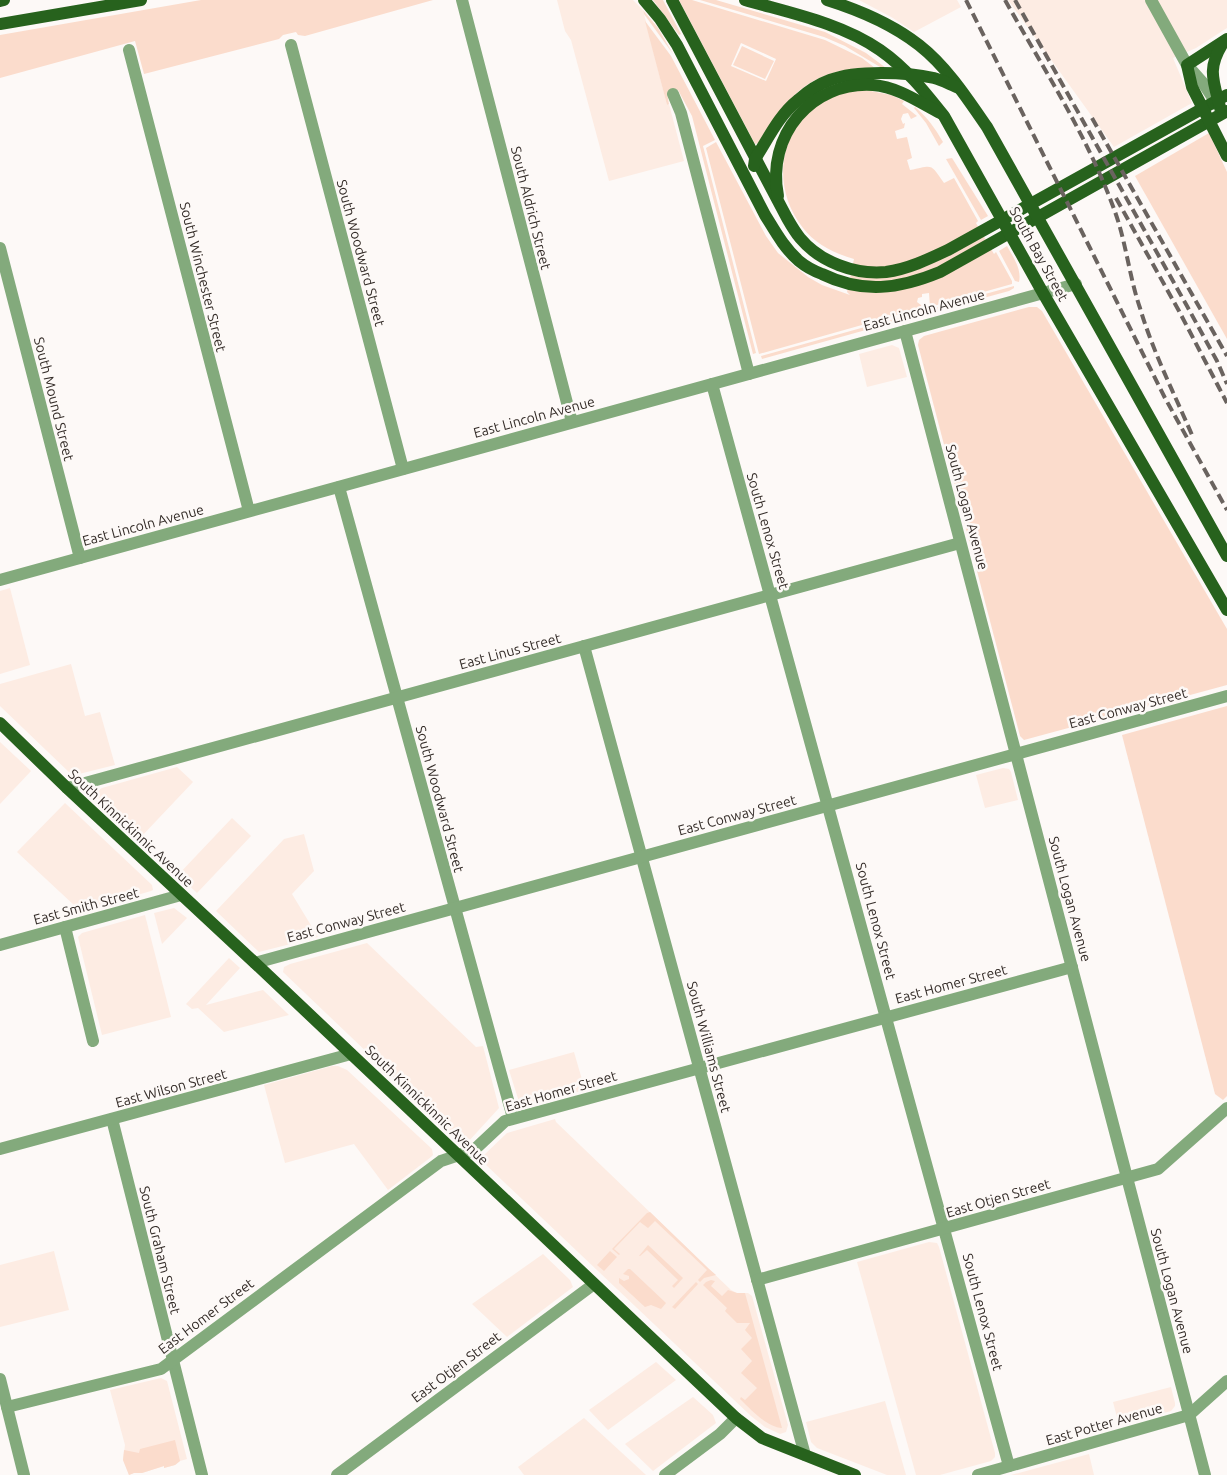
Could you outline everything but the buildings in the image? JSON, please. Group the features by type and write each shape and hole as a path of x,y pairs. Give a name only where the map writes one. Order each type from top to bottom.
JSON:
{"main road":[{"path":"0,1 4,0"},
{"path":"0,24 141,0"},
{"path":"644,0 660,19 677,45 780,240 799,261 817,272 848,284 874,288 898,286 919,281 940,272 1224,110"},
{"path":"672,0 780,206 800,238 822,257 832,262 870,272 895,270 926,261 1227,95"},
{"name":"South Bay Street","path":"745,0 831,25 880,50 908,74 944,116 1043,293 1227,610"},
{"name":"South Bay Street","path":"827,0 848,6 878,19 920,45 961,89 987,127 1227,556"},
{"path":"1226,40 1187,65 1192,87 1227,156"},
{"path":"1226,40 1215,55 1212,66 1213,82 1227,121"},
{"path":"752,188 755,159 784,114 814,88 831,79 853,74 908,74 935,78 961,89"},
{"path":"780,206 776,172 779,152 784,138 793,121 807,107 823,96 856,85 890,88 906,94 944,116"},
{"name":"South Kinnickinnic Avenue","path":"0,723 736,1418 762,1438 854,1475"}],"street":[{"name":"South Aldrich Street","path":"462,0 572,422"},
{"path":"1151,0 1187,65 1224,110"},
{"name":"South Woodward Street","path":"291,45 403,469"},
{"name":"South Winchester Street","path":"129,50 249,512"},
{"path":"673,94 681,113 749,374"},
{"name":"South Mound Street","path":"0,248 80,558"},
{"name":"East Lincoln Avenue","path":"0,580 1076,284"},
{"name":"South Logan Avenue","path":"905,331 1205,1475"},
{"name":"South Lenox Street","path":"712,384 1009,1466"},
{"name":"South Woodward Street","path":"339,487 513,1118"},
{"name":"East Linus Street","path":"67,788 960,543"},
{"name":"South Williams Street","path":"584,646 805,1455"},
{"name":"East Conway Street","path":"255,962 1227,696"},
{"name":"East Smith Street","path":"0,945 181,895"},
{"path":"65,928 93,1041"},
{"name":"East Homer Street","path":"7,1407 161,1369 441,1161 474,1150 505,1121 1072,966"},
{"name":"East Wilson Street","path":"0,1149 351,1054"},
{"name":"East Otjen Street","path":"757,1280 1158,1169 1227,1109"},
{"name":"South Graham Street","path":"112,1119 202,1475"},
{"name":"East Otjen Street","path":"337,1475 594,1284"},
{"path":"0,1379 24,1475"},
{"name":"East Potter Avenue","path":"978,1475 1189,1415 1227,1381"},
{"path":"664,1475 720,1434 736,1418"}],"shaded area":[{"path":"201,0 433,0 305,36 298,35 296,32 283,35 279,39 144,74 135,41 0,78 0,35"},
{"path":"557,0 633,0 643,10 667,105 669,104 684,161 609,181 571,40 565,31"},
{"path":"653,0 663,0 681,34 679,35"},
{"path":"679,0 692,0 825,40 862,58 875,68 853,69 834,73 804,87 792,97 758,143 755,144","holes":["741,43 776,59 766,81 731,66"]},
{"path":"700,0 716,0 825,32 866,53 886,68 880,67 845,46 824,37"},
{"path":"859,0 957,0 961,7 914,32 893,18"},
{"path":"1008,0 1227,0 1227,28 1196,48 1173,58 1192,103 1114,147"},
{"path":"643,10 658,28 673,54 644,14"},
{"path":"645,21 671,56 715,140 703,146 756,353 753,354 692,116 678,90 667,93 669,104 667,105"},
{"path":"742,46 774,61 765,79 733,65"},
{"path":"866,90 891,95 904,101 902,104 917,116 911,119 908,113 903,114 901,119 903,124 905,123 904,128 895,131 897,139 907,137 912,158 907,160 910,170 931,167 944,183 954,178 978,221 976,223 994,254 996,252 1012,284 930,307 929,293 922,294 922,297 918,298 917,302 922,308 759,354 706,148 716,142 766,236 778,253 808,277 822,285 850,295 847,292 854,259 826,248 803,228 792,210 785,190 783,170 786,151 793,133 804,117 820,104 839,94"},
{"path":"914,108 934,127 943,142 939,146 926,123"},
{"path":"1209,133 1227,172 1227,339 1135,176"},
{"path":"952,158 988,216 981,220 946,159"},
{"path":"1007,246 1018,268 1019,282 1015,281 999,251"},
{"path":"1014,286 1009,291 932,312 931,309"},
{"path":"1029,307 1037,307 1042,311 1227,629 1227,685 1024,740 1020,736 918,345 919,340 924,336"},
{"path":"922,311 923,314 762,359 761,356"},
{"path":"892,345 899,348 907,377 867,387 859,354"},
{"path":"10,588 30,665 0,674 0,591"},
{"path":"71,664 85,716 100,712 115,765 75,775 71,774 0,706 0,684"},
{"path":"1227,706 1227,1096 1223,1100 1215,1094 1122,735"},
{"path":"0,742 31,771 0,804"},
{"path":"177,767 193,782 140,838 96,796 97,791 102,788"},
{"path":"1003,768 1009,769 1011,772 1018,800 985,808 976,775"},
{"path":"65,803 152,885 153,890 76,913 75,906 17,852"},
{"path":"232,818 251,836 197,893 178,875"},
{"path":"304,834 314,871 292,894 318,937 259,952 216,911 284,839"},
{"path":"174,908 187,918 162,944 154,913"},
{"path":"145,915 171,1017 102,1035 78,937 82,933"},
{"path":"367,943 476,1047 483,1046 499,1108 467,1143 461,1142 283,972 284,967 290,964"},
{"path":"229,958 240,968 206,1005 263,990 289,1015 224,1032 198,1008 192,1009 186,1004"},
{"path":"574,1052 585,1090 525,1106 520,1105 509,1070"},
{"path":"338,1066 347,1070 432,1149 433,1155 431,1157 388,1190 354,1144 285,1163 264,1085"},
{"path":"555,1119 731,1290 737,1293 748,1293 752,1296 788,1425 786,1432 780,1434 765,1427 751,1416 484,1163 482,1158 484,1155 507,1133"},
{"path":"650,1212 716,1275 704,1278 700,1282 698,1280 707,1270 655,1221 648,1228 640,1222 614,1249 619,1255 612,1249"},
{"path":"929,1242 937,1243 939,1247 995,1457 991,1461 940,1475 916,1475 857,1262"},
{"path":"648,1245 683,1278 674,1288 672,1286 678,1280 647,1250 639,1256"},
{"path":"54,1251 69,1310 0,1327 0,1265"},
{"path":"610,1251 617,1257 604,1271 597,1265"},
{"path":"543,1254 570,1280 573,1287 507,1337 472,1304"},
{"path":"628,1269 666,1303 661,1309 651,1305 645,1307 619,1283 619,1278 624,1281 629,1279 629,1276 623,1274"},
{"path":"711,1280 715,1281 711,1286 722,1296 728,1290 745,1293 782,1428 765,1421 740,1399 741,1397 745,1400 757,1388 741,1373 752,1361 741,1349 752,1338 745,1330 750,1323 737,1323 725,1311 727,1308 703,1285"},
{"path":"696,1282 698,1284 675,1309 672,1307"},
{"path":"656,1362 676,1380 608,1430 589,1410"},
{"path":"161,1378 167,1381 187,1459 175,1465 129,1475 123,1460 125,1445 110,1390"},
{"path":"1171,1387 1175,1406 1171,1411 1119,1425 1113,1402"},
{"path":"693,1397 713,1415 716,1423 653,1471 625,1444"},
{"path":"885,1401 906,1475 887,1475 817,1448 811,1442 806,1422"},
{"path":"584,1418 646,1475 524,1475 518,1467"},
{"path":"175,1440 180,1461 175,1465 129,1475 123,1460 124,1450 139,1453 140,1449"},
{"path":"1089,1454 1094,1475 1011,1475"}],"railway":[{"path":"966,0 1165,398 1227,510"},
{"path":"1005,0 1064,102 1103,182 1122,233 1136,296 1145,324 1192,435"},
{"path":"1015,0 1187,306 1217,361 1227,384"},
{"path":"1092,118 1227,356"},
{"path":"1116,198 1179,311 1227,403"}]}
